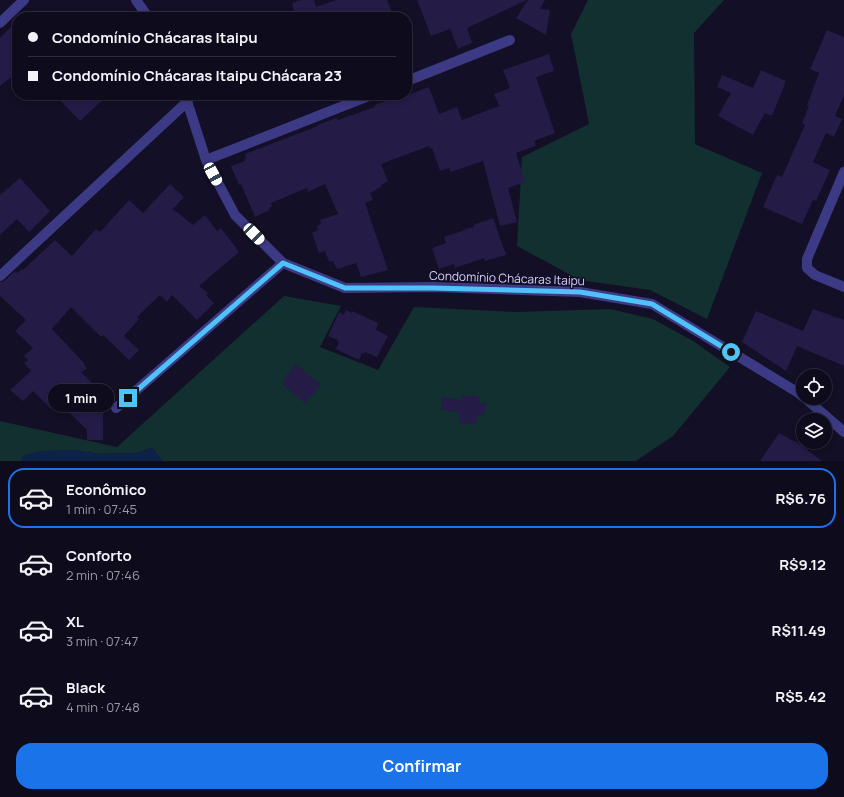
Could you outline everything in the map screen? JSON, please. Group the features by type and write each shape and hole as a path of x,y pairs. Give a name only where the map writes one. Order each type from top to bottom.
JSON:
{"street":[{"path":"0,22 24,0"},
{"path":"136,0 144,12"},
{"path":"412,79 510,40"},
{"path":"0,276 185,100"},
{"path":"116,408 283,263 235,214 206,160 188,100"},
{"path":"206,160 358,100"},
{"path":"844,172 808,259 807,268 815,275 844,287"},
{"name":"Condomínio Chácaras Itaipu","path":"283,263 345,288 433,288 580,292 652,304 796,391"},
{"name":"Condomínio Chácaras Itaipu","path":"813,405 844,432"}],"green space":[{"path":"588,0 724,0 694,33 695,144 762,173 707,319 650,290 580,280 517,246 522,157 589,124 571,34"},
{"path":"284,296 341,306 320,347 378,370 414,307 516,312 610,309 653,319 693,341 730,367 673,436 636,461 163,461 152,448 136,453 100,454 72,450 23,456 22,461 0,461 0,421 117,447"}],"water":[{"path":"152,448 163,461 22,461 23,456 39,451 72,450 100,454 136,453"}],"building":[{"path":"301,0 314,0 316,7 336,0 387,0 392,12 294,12 292,3"},
{"path":"417,0 527,0 467,28 472,43 458,49 450,29 431,36"},
{"path":"528,0 545,0 540,9 550,10 546,35 516,18"},
{"path":"12,26 12,77 0,86 0,38"},
{"path":"827,30 844,37 844,95 835,116 842,119 834,137 826,133 813,162 830,170 816,201 813,200 802,224 763,207 777,175 782,177 805,125 802,123 819,73 810,69"},
{"path":"549,54 554,71 536,77 555,133 534,141 536,146 516,153 525,182 508,188 517,222 500,226 483,161 451,172 449,168 440,171 432,148 430,149 429,146 381,164 388,181 370,193 373,200 365,203 388,270 361,277 356,263 337,269 333,261 329,262 325,251 319,253 312,233 318,230 317,226 321,224 320,220 338,214 325,184 308,192 307,188 271,203 272,206 269,208 270,210 255,217 241,184 239,185 231,166 245,161 245,154 318,126 317,125 337,118 338,120 375,107 375,105 388,100 412,100 412,93 429,87 439,114 457,107 462,120 499,106 494,94 510,88 503,70"},
{"path":"761,70 786,81 772,116 765,113 753,135 718,116 731,93 717,87 722,75 753,88"},
{"path":"60,100 103,100 80,121"},
{"path":"20,178 50,211 29,232 17,219 0,235 0,195"},
{"path":"170,184 184,197 173,209 193,225 205,215 217,231 221,228 239,252 199,286 208,293 206,295 214,303 197,320 172,295 167,302 160,295 137,317 139,319 124,336 139,350 129,360 103,335 101,337 71,307 52,329 85,364 84,365 87,369 81,372 112,403 103,414 103,440 87,440 87,430 58,401 51,409 33,391 23,401 10,390 31,371 24,363 28,360 24,356 33,348 15,331 26,320 0,296 0,282 4,281 15,271 18,273 22,269 23,270 55,240 72,256 96,229 100,232 129,200 143,213"},
{"path":"493,218 506,255 485,261 484,258 455,268 454,264 439,269 432,248 446,243 444,237 465,230 464,229 474,227 473,225"},
{"path":"813,309 844,320 844,366 797,346 786,371 742,342 756,311 803,331"},
{"path":"346,310 352,313 352,311 378,323 376,330 388,336 377,357 365,352 364,354 362,353 359,360 336,349 339,342 337,342 338,340 328,336 339,312 344,315"},
{"path":"296,364 321,385 305,403 282,384 286,379 284,378"},
{"path":"462,395 479,397 479,402 486,403 484,416 478,415 475,425 459,423 460,413 441,410 442,397 462,400"},
{"path":"779,433 796,442 796,449 806,449 822,461 760,461"}],"route":[{"path":"128,398 283,263 345,288 433,288 580,292 652,304 731,352"}]}
